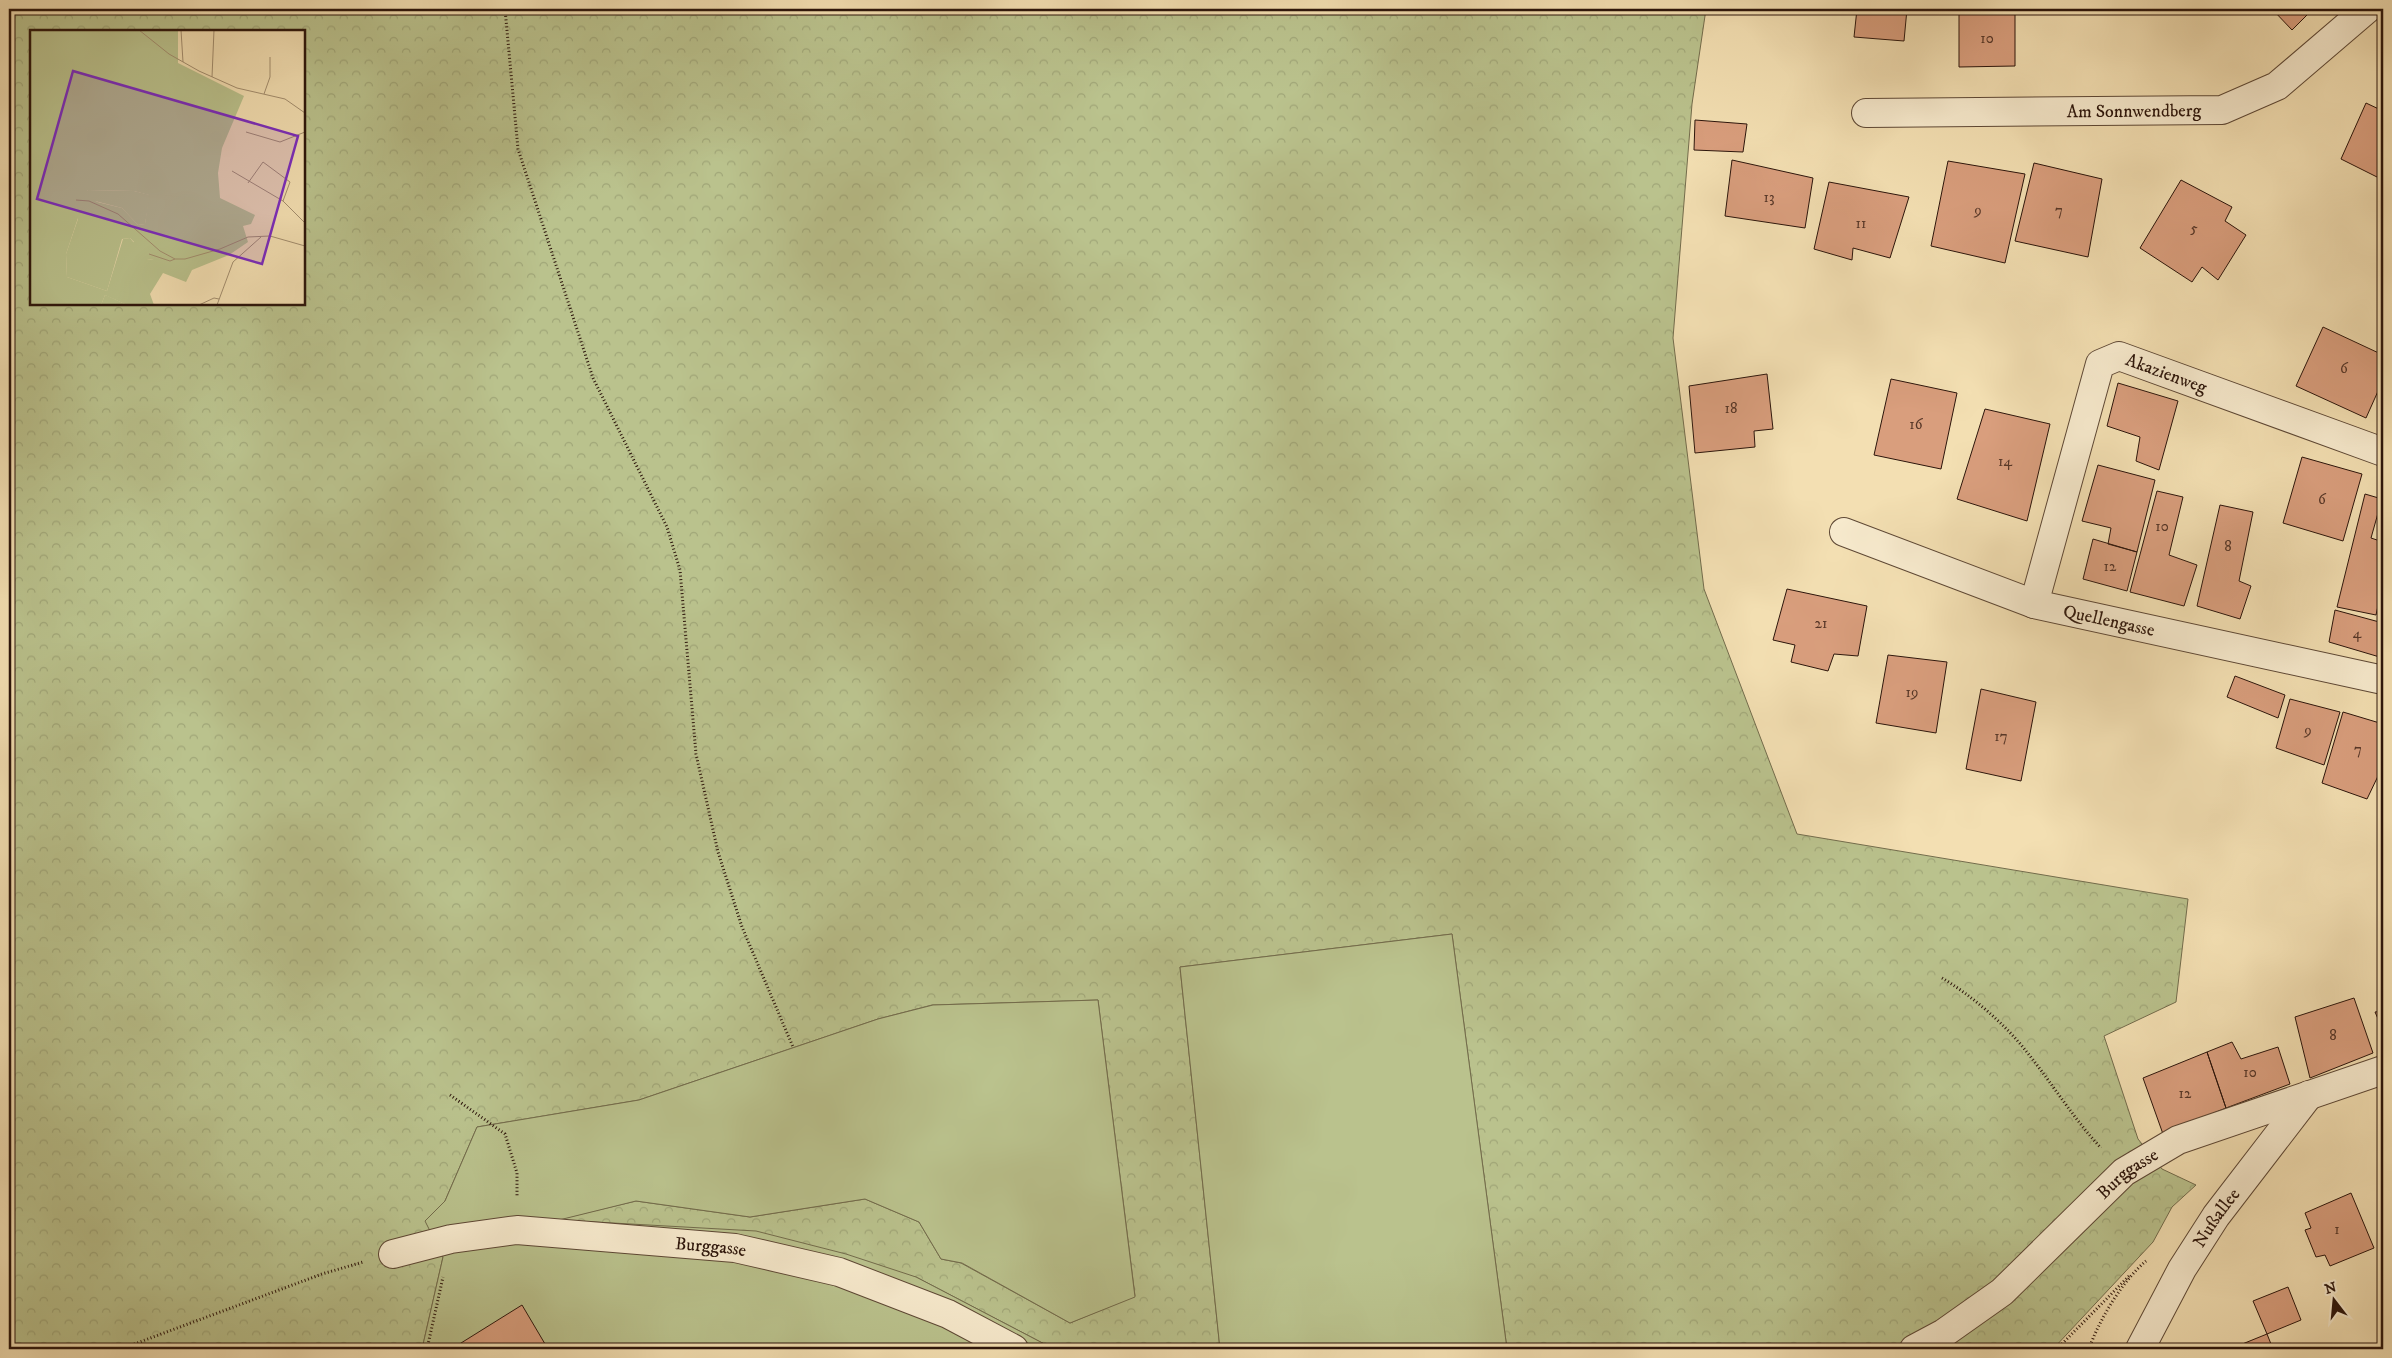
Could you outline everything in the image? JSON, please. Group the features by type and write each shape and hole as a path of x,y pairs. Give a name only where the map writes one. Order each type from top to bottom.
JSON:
{"street":[{"name":"Am Sonnwendberg","path":"1866,114 2222,110 2277,86 2367,9"},
{"name":"Akazienweg","path":"2034,604 2100,364 2120,356 2383,452"},
{"name":"Quellengasse","path":"1844,532 2034,604 2383,680"},
{"name":"Burggasse","path":"1914,1349 1944,1333 2002,1292 2124,1172 2178,1140 2383,1070"},
{"name":"Nußallee","path":"2140,1349 2182,1268 2211,1224 2309,1095"},
{"name":"Burggasse","path":"392,1254 451,1239 517,1230 735,1248 839,1272 948,1314 1014,1349"}],"path":[{"path":"505,9 518,149 593,378 667,527 680,570 696,754 718,852 742,927 793,1047"},
{"path":"1942,978 1967,993 2025,1049 2078,1123 2124,1172"},
{"path":"450,1095 504,1134 517,1173 517,1230"},
{"path":"428,1349 451,1239"},
{"path":"121,1349 322,1274 392,1254"},
{"path":"2057,1349 2134,1270"}],"green space":[{"path":"9,9 1706,9 1692,104 1673,338 1704,589 1797,834 2188,899 2176,1002 2104,1036 2138,1139 2162,1169 2196,1185 2172,1207 2153,1242 2053,1349 1507,1349 1452,934 1180,967 1220,1349 1054,1349 916,1277 556,1220 636,1201 750,1217 865,1199 919,1222 941,1259 961,1263 1070,1323 1135,1296 1098,1000 932,1005 878,1019 639,1100 477,1127 445,1201 426,1221 443,1257 422,1349 9,1349"},
{"path":"1452,934 1507,1349 1220,1349 1180,967"},
{"path":"1098,1000 1135,1297 1070,1323 962,1263 941,1259 919,1222 865,1199 750,1217 636,1201 559,1220 756,1231 846,1254 916,1277 1054,1349 422,1349 443,1257 425,1221 445,1201 477,1127 639,1100 878,1019 933,1005"}],"building":[{"path":"1857,9 1907,9 1904,41 1854,37"},
{"path":"1959,9 2015,9 2015,66 1959,67"},
{"path":"2272,9 2313,9 2292,30"},
{"path":"2366,103 2383,111 2383,180 2341,159"},
{"path":"1695,120 1747,124 1743,152 1694,150"},
{"path":"1732,160 1813,178 1805,228 1725,216"},
{"path":"1948,161 2025,174 2005,263 1931,246"},
{"path":"2034,163 2102,179 2088,257 2015,241"},
{"path":"2181,180 2232,207 2225,221 2246,235 2218,280 2202,267 2192,282 2140,248"},
{"path":"1829,182 1909,197 1890,258 1853,248 1852,260 1814,249"},
{"path":"2323,327 2383,355 2383,380 2366,418 2296,386"},
{"path":"1767,374 1773,429 1754,431 1755,447 1695,453 1689,386"},
{"path":"1891,379 1957,393 1941,469 1874,455"},
{"path":"2118,383 2178,401 2159,470 2136,461 2140,437 2107,426"},
{"path":"1985,409 2050,424 2027,521 1957,499"},
{"path":"2302,457 2362,474 2343,541 2283,523"},
{"path":"2098,465 2155,480 2137,552 2108,544 2111,528 2082,521"},
{"path":"2157,491 2183,497 2169,555 2197,565 2184,606 2130,592"},
{"path":"2365,494 2382,499 2371,538 2383,542 2383,583 2376,615 2337,607"},
{"path":"2220,505 2253,512 2239,581 2251,586 2240,619 2197,606"},
{"path":"2093,539 2137,552 2127,591 2083,579"},
{"path":"1787,589 1867,606 1858,656 1834,654 1828,671 1791,662 1795,645 1773,640"},
{"path":"2335,610 2383,623 2383,658 2329,642"},
{"path":"1888,655 1947,662 1936,733 1876,723"},
{"path":"2235,676 2285,695 2278,718 2227,697"},
{"path":"1981,689 2036,702 2021,781 1966,769"},
{"path":"2290,699 2340,712 2324,765 2276,748"},
{"path":"2343,712 2383,724 2383,775 2379,774 2367,799 2322,783"},
{"path":"2354,998 2373,1053 2310,1078 2295,1017"},
{"path":"2383,1011 2383,1030 2375,1012"},
{"path":"2232,1042 2241,1059 2278,1047 2290,1084 2226,1108 2207,1052"},
{"path":"2207,1052 2226,1108 2163,1134 2143,1078"},
{"path":"2351,1193 2374,1248 2330,1266 2325,1255 2316,1257 2305,1230 2311,1228 2305,1213"},
{"path":"2288,1287 2301,1320 2267,1334 2253,1301"},
{"path":"522,1305 548,1349 453,1348"},
{"path":"2267,1334 2273,1349 2230,1349"}]}
